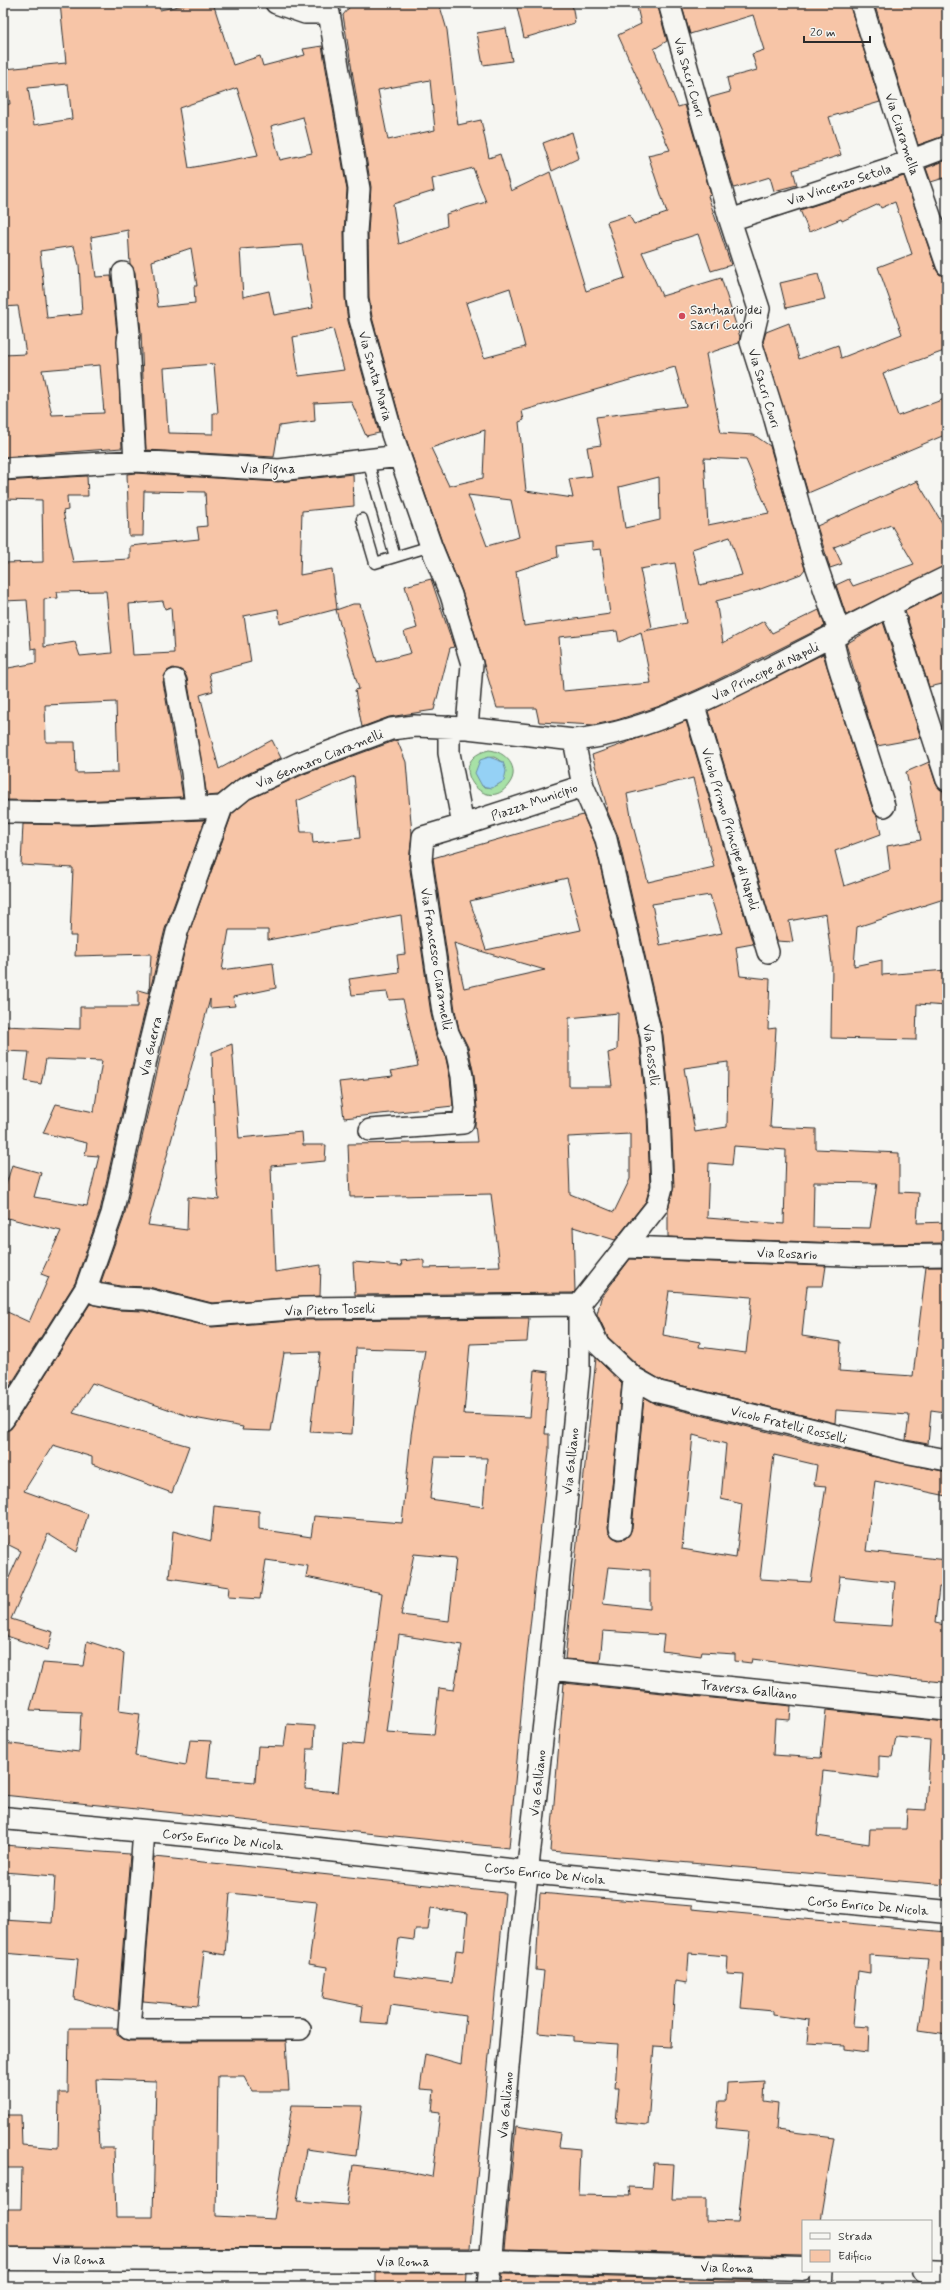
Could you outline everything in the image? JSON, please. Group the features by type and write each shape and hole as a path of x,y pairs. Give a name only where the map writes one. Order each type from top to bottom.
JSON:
{"street":[{"path":"276,3 305,12 335,8"},
{"name":"Via Sacri Cuori","path":"669,3 730,220 759,309 751,342 836,636 838,663 884,806"},
{"name":"Via Ciaramella","path":"861,3 911,161 947,265"},
{"name":"Via Santa Maria","path":"335,8 359,189 356,232 357,298 360,319 400,456 431,546 451,595 472,664 458,727"},
{"name":"Via Vincenzo Setola","path":"730,220 911,161 947,147"},
{"path":"123,273 129,333 128,342 135,461"},
{"name":"Via Pigna","path":"3,469 135,461 280,470 368,461 400,456"},
{"name":"Via Principe di Napoli","path":"574,740 596,738 694,706 836,636 947,577"},
{"path":"891,607 947,780"},
{"path":"175,680 192,772 196,807"},
{"name":"Vicolo Primo Principe di Napoli","path":"694,706 768,952"},
{"name":"Via Gennaro Ciaramelli","path":"222,807 244,789 285,770 391,730 415,726 458,727"},
{"path":"463,825 449,753 458,727 574,740"},
{"name":"Piazza Municipio","path":"463,825 583,786 574,740"},
{"name":"Via Rosselli","path":"579,1305 657,1206 662,1187 659,1114 651,1036 608,846 583,786"},
{"path":"3,812 76,812 222,807"},
{"name":"Via Guerra","path":"3,1420 86,1288 112,1214 150,1042 177,932 222,807"},
{"name":"Via Francesco Ciaramelli","path":"370,1130 463,1123 464,1109 462,1076 456,1050 448,1033 443,1012 421,861 423,837 463,825"},
{"name":"Via Rosario","path":"626,1246 872,1256 947,1255"},
{"name":"Via Pietro Toselli","path":"86,1288 97,1294 119,1298 146,1299 211,1314 303,1308 579,1305"},
{"name":"Vicolo Fratelli Rosselli","path":"579,1305 598,1344 634,1378 659,1392 904,1452 947,1460"},
{"name":"Via Galliano","path":"488,2287 528,1872 550,1670 579,1371 579,1305"},
{"path":"620,1528 634,1378"},
{"name":"Traversa Galliano","path":"550,1670 947,1710"},
{"name":"Corso Enrico De Nicola","path":"3,1818 144,1831 528,1872 947,1912"},
{"name":"Corso Enrico De Nicola","path":"144,1831 129,2029 300,2029"},
{"name":"Via Roma","path":"3,2258 490,2261 802,2269"},
{"path":"932,2271 947,2272"},
{"path":"821,2287 822,2272"}],"lane":[{"path":"368,461 395,557"},
{"path":"362,519 374,563 431,546"}],"green space":[{"path":"489,750 501,753 510,761 513,772 512,778 509,784 500,793 490,794 480,791 473,784 469,774 469,764 475,756","holes":["494,757 504,766 505,772 500,783 495,786 482,786 485,758"]}],"water":[{"path":"489,757 503,762 506,771 504,781 492,788 482,786 475,773 480,760"}],"building":[{"path":"60,3 158,3 160,10 193,3 213,3 233,65 260,56 263,66 305,55 303,49 322,46 347,190 344,232 345,298 348,321 379,433 366,436 351,401 314,403 315,421 279,426 274,457 146,450 141,332 135,272 130,264 128,230 91,237 96,277 111,276 117,333 122,448 3,457 3,355 26,354 18,306 3,307 3,105 10,104 5,69 66,63","holes":["68,84 72,119 34,125 28,88","237,88 258,155 189,168 179,108","303,117 312,153 280,160 271,126","302,245 313,308 274,315 269,291 243,297 240,249","74,246 79,265 82,314 47,318 40,251","191,248 197,286 194,286 195,303 158,307 152,261","333,329 344,370 299,376 293,337","214,364 218,413 213,413 213,434 168,433 164,368","100,365 104,413 52,415 42,370"]},
{"path":"353,3 439,3 447,30 458,125 481,120 489,158 500,154 511,191 550,172 586,291 625,278 607,222 629,215 634,224 667,213 648,155 670,150 618,35 641,24 636,3 657,3 667,41 654,49 678,107 685,105 711,195 708,196 731,265 711,271 698,234 642,252 662,296 721,278 740,337 739,343 706,354 721,433 754,435 770,446 805,569 801,574 758,590 716,601 723,643 764,621 772,633 819,610 825,626 703,687 660,706 617,720 594,725 539,722 536,708 497,708 462,591 442,542 403,430 372,317 369,297 368,232 371,187 343,15","holes":["430,80 435,130 388,140 378,90","473,168 486,202 446,214 447,226 399,244 393,204 434,191 432,179","510,288 525,347 484,358 466,303","675,367 686,406 596,417 601,445 587,447 592,476 569,479 573,498 526,491 519,422 524,420 522,411","485,430 483,478 449,486 431,448","704,458 746,460 769,513 708,525","659,477 660,520 625,528 619,487","468,495 511,500 519,537 487,546","730,537 742,575 700,585 692,549","592,542 592,550 601,549 610,614 524,626 516,571 558,557 557,546","675,563 686,623 644,631 652,627 640,569","617,631 619,642 641,632 651,683 563,691 559,637"]},
{"path":"516,3 572,3 575,23 524,38"},
{"path":"681,3 849,3 880,102 829,117 841,155 793,170 797,185 774,191 770,177 734,188 708,98 730,92 727,78 757,70 752,54 764,50 753,15 690,34"},
{"path":"874,3 947,3 947,135 918,145"},
{"path":"506,28 512,61 483,65 477,33"},
{"path":"572,132 579,158 552,171 543,143"},
{"path":"947,160 947,177 931,182 926,168"},
{"path":"904,176 936,269 939,274 947,278 947,350 883,373 898,416 947,398 947,434 808,493 763,342 766,332 789,323 799,359 838,345 841,358 902,334 878,267 912,254 895,202 881,208 879,204 842,221 841,219 809,232 800,210"},
{"path":"818,274 825,299 786,308 780,283"},
{"path":"135,473 278,482 353,474 354,506 302,511 300,575 332,569 337,609 280,624 278,609 244,616 251,662 209,673 213,691 200,695 219,769 272,740 281,758 239,778 218,795 207,796 187,678 184,672 173,668 167,671 163,682 183,797 77,801 3,800 3,669 36,663 36,648 31,649 27,600 3,601 3,563 43,562 42,500 3,499 3,481 87,476 88,496 67,496 68,510 63,511 73,562 130,559 130,546 199,539 197,527 207,526 205,492 144,491 143,536 129,536 127,474","holes":["106,591 112,653 80,656 75,642 44,647 44,599 58,598 57,592","163,601 165,609 171,607 174,653 133,655 129,604","116,702 118,772 76,773 75,742 46,742 45,705"]},
{"path":"917,481 947,531 947,565 846,615 836,585 849,579 853,586 914,564 891,525 834,547 842,564 830,568 817,526"},
{"path":"431,579 454,647 450,648 434,710 389,717 362,727 355,690 359,689 336,610 353,604 360,604 377,662 411,653 404,632 417,628 405,586"},
{"path":"947,590 947,683 929,687 905,611"},
{"path":"883,622 921,738 877,746 846,644"},
{"path":"823,654 873,810 877,816 881,834 835,851 844,886 890,870 887,846 921,840 906,772 929,762 936,784 943,791 947,813 947,898 857,927 854,966 882,960 882,975 947,970 947,1006 917,1004 916,1040 831,1038 832,964 826,914 789,921 793,942 777,941 708,711"},
{"path":"686,721 753,944 736,947 740,976 770,979 768,1029 776,1028 770,1127 816,1129 816,1149 899,1153 899,1192 919,1193 917,1223 947,1222 947,1243 872,1244 668,1237 668,1209 674,1187 671,1113 663,1035 618,836 606,808 607,807 592,755","holes":["693,778 714,867 648,882 632,822 627,794","710,895 722,933 660,945 652,904","728,1062 727,1127 695,1132 684,1068","734,1146 786,1150 784,1224 707,1218 709,1163 732,1165","814,1182 877,1183 870,1228 813,1227"]},
{"path":"397,740 406,762 412,834 409,863 431,1014 436,1036 445,1054 450,1078 453,1106 344,1118 339,1082 393,1076 391,1071 418,1066 403,999 389,1000 387,992 352,995 349,979 399,972 397,955 405,954 401,915 268,940 268,930 229,930 222,970 273,963 276,988 233,997 235,1006 210,1008 210,999 148,1225 187,1230 188,1197 219,1200 216,1173 212,1052 232,1044 239,1138 302,1132 303,1145 326,1145 325,1161 271,1166 275,1272 321,1265 320,1296 212,1303 149,1287 120,1286 101,1282 124,1217 188,935 232,814 250,799 304,774","holes":["354,776 360,838 313,843 312,832 301,832 297,801"]},
{"path":"583,815 595,843 639,1038 647,1115 650,1186 646,1201 615,1240 573,1227 575,1291 573,1293 355,1295 353,1262 402,1266 401,1261 420,1259 424,1261 424,1268 500,1266 491,1194 350,1197 348,1144 477,1142 475,1125 477,1108 474,1075 468,1047 459,1029 455,1010 433,858","holes":["567,878 581,930 486,950 470,901","454,943 545,970 464,988","618,1013 617,1050 608,1053 612,1086 569,1086 569,1018","630,1134 630,1179 614,1212 570,1194 568,1137"]},
{"path":"205,820 165,929 138,1039 100,1211 75,1283 3,1397 3,1310 29,1322 49,1277 41,1274 61,1231 3,1217 3,1185 6,1185 12,1165 41,1173 34,1197 87,1206 99,1156 85,1155 87,1143 43,1133 56,1104 94,1112 102,1061 46,1059 41,1084 25,1081 29,1052 3,1051 3,1026 80,1029 80,1007 138,1007 138,990 149,993 151,954 75,956 76,936 70,936 73,868 21,865 23,824 78,825"},
{"path":"630,1259 826,1266 823,1286 807,1286 802,1336 841,1342 839,1371 913,1376 926,1267 947,1267 945,1412 931,1410 928,1444 906,1440 909,1415 836,1410 835,1423 663,1381 641,1368 608,1337 597,1314 601,1298","holes":["669,1291 752,1297 746,1353 699,1347 700,1342 663,1335"]},
{"path":"90,1304 117,1310 144,1311 212,1327 304,1320 529,1318 527,1342 470,1344 464,1414 530,1417 534,1370 549,1372 545,1434 549,1434 549,1451 524,1683 509,1848 3,1795 3,1743 79,1752 81,1712 30,1710 43,1663 83,1666 87,1641 124,1653 119,1711 140,1714 135,1756 186,1765 190,1740 211,1741 207,1778 255,1782 258,1746 284,1747 287,1724 315,1726 314,1749 307,1749 305,1789 338,1792 343,1743 363,1745 382,1593 306,1577 308,1566 266,1560 260,1599 228,1597 229,1587 169,1578 173,1531 211,1541 214,1506 259,1511 259,1529 311,1537 314,1516 402,1523 411,1435 425,1350 356,1348 352,1434 310,1432 320,1352 284,1353 271,1431 242,1430 243,1427 194,1418 92,1383 73,1413 189,1446 172,1493 92,1464 92,1457 53,1445 24,1491 88,1514 77,1552 48,1534 11,1619 53,1632 48,1650 4,1635 3,1637 3,1591 21,1551 3,1542 3,1432 13,1426","holes":["435,1457 487,1458 483,1507 430,1499","414,1554 456,1558 449,1621 401,1615","399,1635 462,1645 454,1690 439,1688 434,1735 386,1732"]},
{"path":"596,1358 622,1383 608,1527 609,1533 618,1540 625,1539 632,1529 644,1397 656,1404 833,1448 947,1472 947,1496 875,1481 866,1551 947,1560 947,1588 939,1587 935,1623 945,1625 944,1643 947,1643 947,1651 944,1682 907,1679 752,1659 751,1663 735,1661 735,1654 702,1652 701,1656 662,1651 664,1635 603,1631 600,1662 565,1659","holes":["693,1435 726,1444 721,1499 742,1504 736,1558 682,1549","774,1455 817,1465 814,1485 826,1486 811,1582 760,1579","608,1567 650,1570 650,1609 603,1604","840,1576 895,1582 891,1626 834,1622"]},
{"path":"564,1683 791,1706 790,1720 775,1719 773,1755 821,1758 826,1710 947,1722 947,1885 550,1851","holes":["896,1737 930,1740 926,1810 907,1809 906,1829 870,1829 869,1844 817,1836 823,1771 879,1778 879,1756 892,1757"]},
{"path":"3,1845 130,1854 118,2011 74,1999 78,1959 3,1953 3,1920 52,1923 55,1876 3,1872"},
{"path":"154,1857 505,1893 470,2248 3,2247 3,2209 21,2209 22,2168 3,2168 3,2115 21,2115 22,2145 58,2148 59,2093 68,2093 69,2028 117,2028 117,2035 129,2041 286,2041 289,2091 252,2091 244,2076 218,2076 216,2216 274,2219 292,2105 362,2106 356,2156 306,2149 297,2201 347,2205 353,2165 404,2171 432,2177 440,2113 432,2112 434,2090 420,2089 425,2054 461,2064 466,2016 391,2005 388,2024 361,2022 363,2006 323,1998 327,1967 309,1964 317,1902 230,1893 225,1955 204,1951 198,2006 143,2001","holes":["431,1908 468,1913 464,1951 456,1950 452,1983 394,1976 399,1938 414,1940 415,1930 428,1930","96,2079 156,2081 153,2217 116,2217 114,2148 99,2148"]},
{"path":"540,1893 692,1906 692,1909 947,1932 947,2034 919,2030 928,1959 870,1955 870,1973 858,1971 853,2026 869,2027 868,2052 845,2049 845,2045 807,2043 809,2020 773,2015 773,2011 741,2008 744,1975 727,1974 728,1956 689,1953 687,1983 675,1981 671,2047 654,2046 648,2125 616,2122 619,2089 615,2089 618,2044 573,2041 573,2036 538,2033 544,1971 536,1970"},
{"path":"765,2081 764,2101 778,2103 776,2130 834,2137 820,2220 802,2220 802,2256 504,2249 516,2126 561,2133 559,2147 580,2149 578,2195 630,2196 629,2187 652,2188 654,2163 674,2164 672,2199 706,2199 706,2221 738,2222 748,2131 716,2128 719,2101 726,2101 727,2083"},
{"path":"376,2273 467,2273 466,2287 376,2287"},
{"path":"502,2274 767,2281 767,2287 500,2287"}],"place":[{"name":"Santuario dei Sacri Cuori","path":"682,316"}]}
